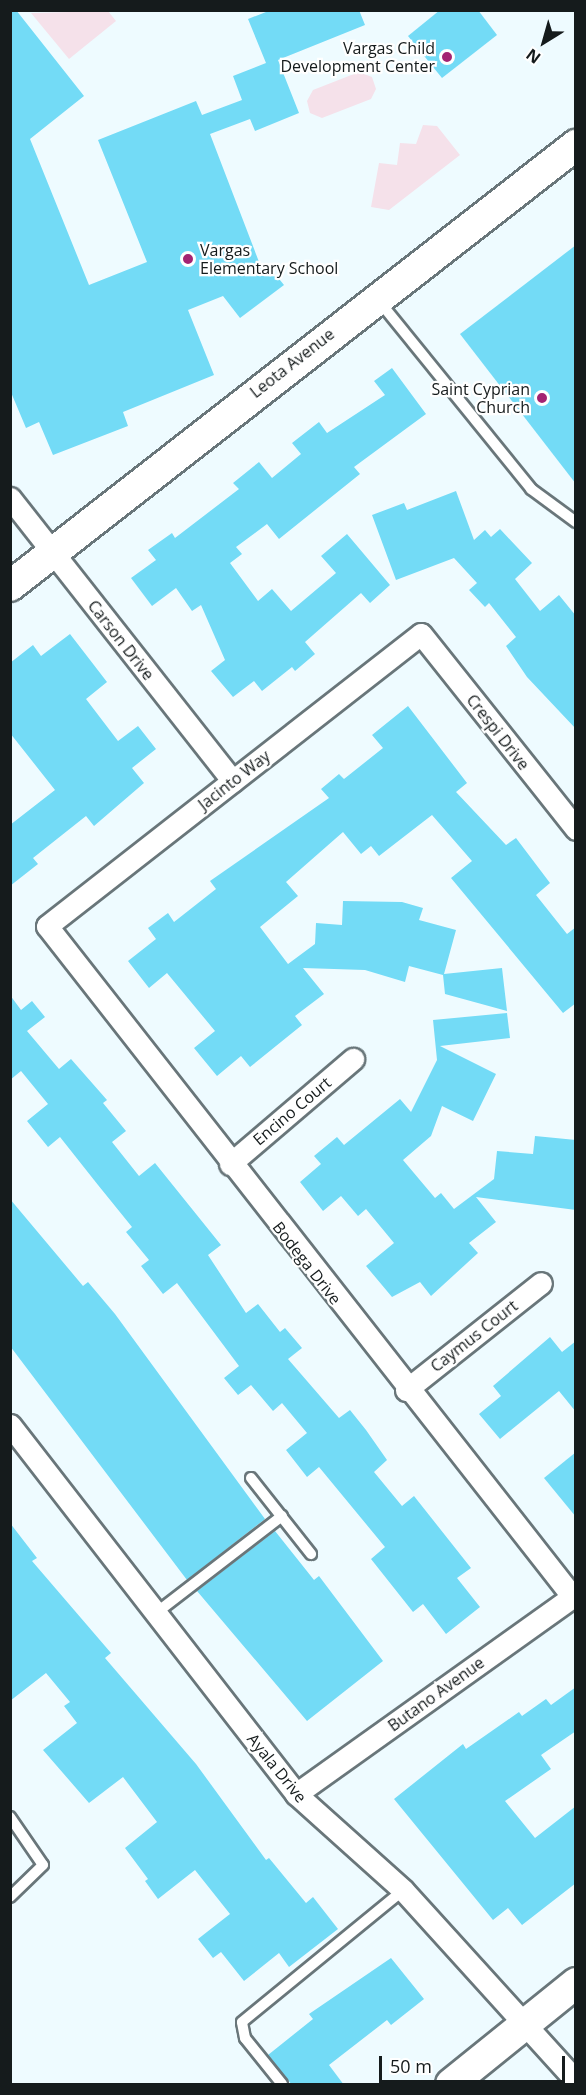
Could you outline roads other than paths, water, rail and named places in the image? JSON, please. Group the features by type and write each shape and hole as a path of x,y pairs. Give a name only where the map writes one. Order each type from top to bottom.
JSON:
{"street":[{"name":"Leota Avenue","path":"10,586 376,297 569,154"},
{"name":"Carson Drive","path":"10,498 232,781"},
{"name":"Jacinto Way","path":"47,926 421,634"},
{"name":"Crespi Drive","path":"421,634 576,829"},
{"name":"Bodega Drive","path":"47,926 406,1390 574,1595"},
{"name":"Encino Court","path":"230,1164 353,1059"},
{"name":"Caymus Court","path":"406,1390 542,1282"},
{"name":"Ayala Drive","path":"10,1425 296,1794 404,1890 529,2023 576,2081"},
{"name":"Butano Avenue","path":"296,1794 574,1595"},
{"path":"451,2085 576,1983"}],"lane":[{"path":"376,297 531,489 576,522"},
{"path":"251,1478 311,1554"},
{"path":"156,1613 282,1516"},
{"path":"10,1817 43,1865 10,1897"},
{"path":"282,2085 245,2038 246,2015 404,1890"}],"place":[{"name":"Vargas Child Development Center","path":"447,57"},
{"name":"Vargas Elementary School","path":"188,259"},
{"name":"Saint Cyprian Church","path":"542,398"}]}
